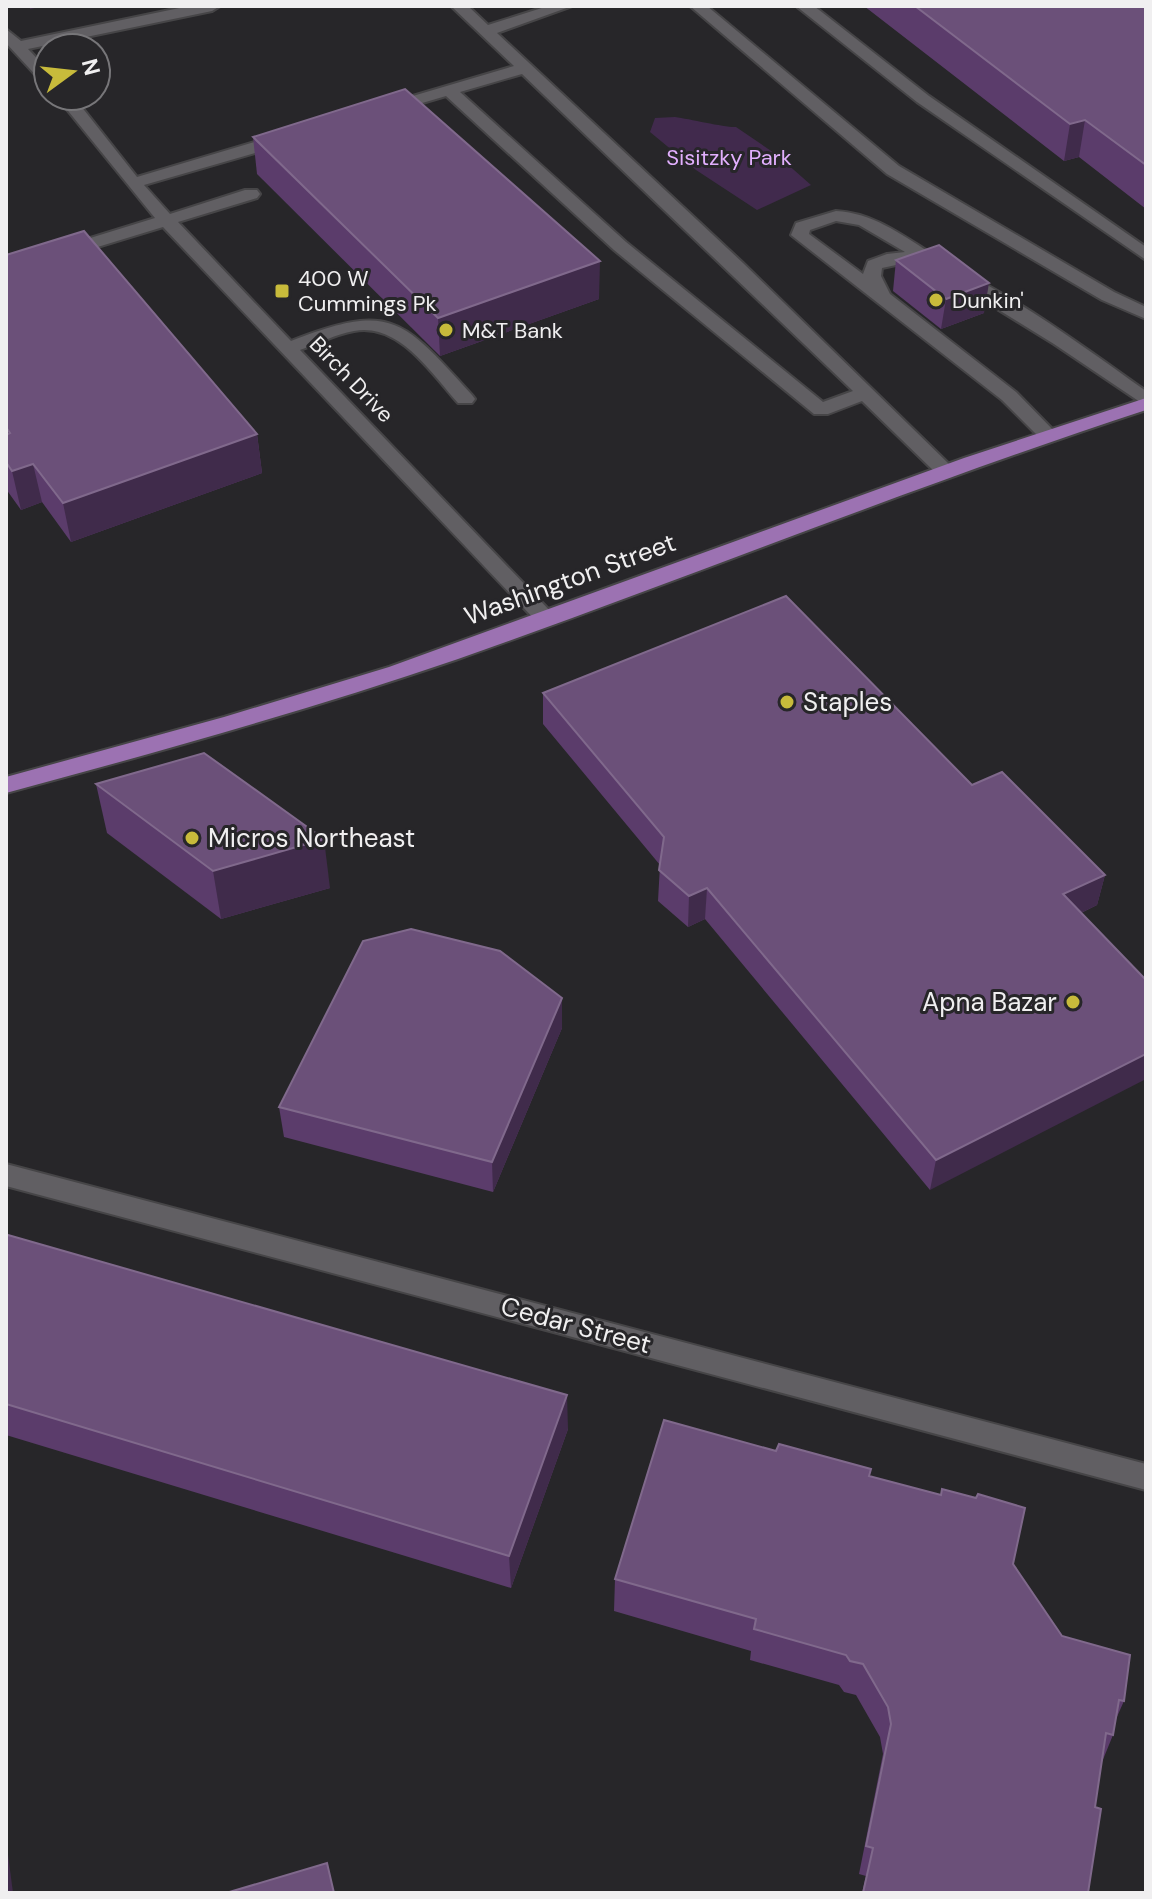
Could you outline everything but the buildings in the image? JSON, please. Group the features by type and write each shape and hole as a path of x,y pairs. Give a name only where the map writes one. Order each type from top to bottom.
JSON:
{"main road":[{"name":"Washington Street","path":"6,785 354,685 545,618 944,470 1146,402"}],"street":[{"path":"12,40 212,6"},
{"path":"459,6 737,267 944,470"},
{"path":"486,31 564,6"},
{"path":"698,6 893,170 1108,296 1146,314"},
{"path":"804,6 923,99 1146,255"},
{"path":"12,40 32,62"},
{"path":"373,112 525,68"},
{"path":"448,90 620,246 821,410 865,393"},
{"name":"Birch Drive","path":"77,112 167,221 545,618"},
{"path":"130,178 299,134"},
{"path":"6,270 251,194"},
{"path":"1048,435 1009,396 802,237 802,227 832,214 852,216 977,287 1061,340 1146,402"},
{"path":"887,300 875,287 871,272 880,262 895,258 925,260 977,287"},
{"path":"289,348 358,325 386,325 401,333 465,399"},
{"name":"Cedar Street","path":"6,1175 1146,1477"}],"green space":[{"name":"Sisitzky Park","path":"675,117 736,127 777,155 811,185 757,210 696,170 650,132 655,118"}],"place":[{"name":"400 W Cummings Pk","path":"282,291"},
{"name":"Dunkin'","path":"936,300"},
{"name":"M&T Bank","path":"446,330"},
{"name":"Staples","path":"787,702"},
{"name":"Micros Northeast","path":"192,838"},
{"name":"Apna Bazar","path":"1073,1002"}]}
